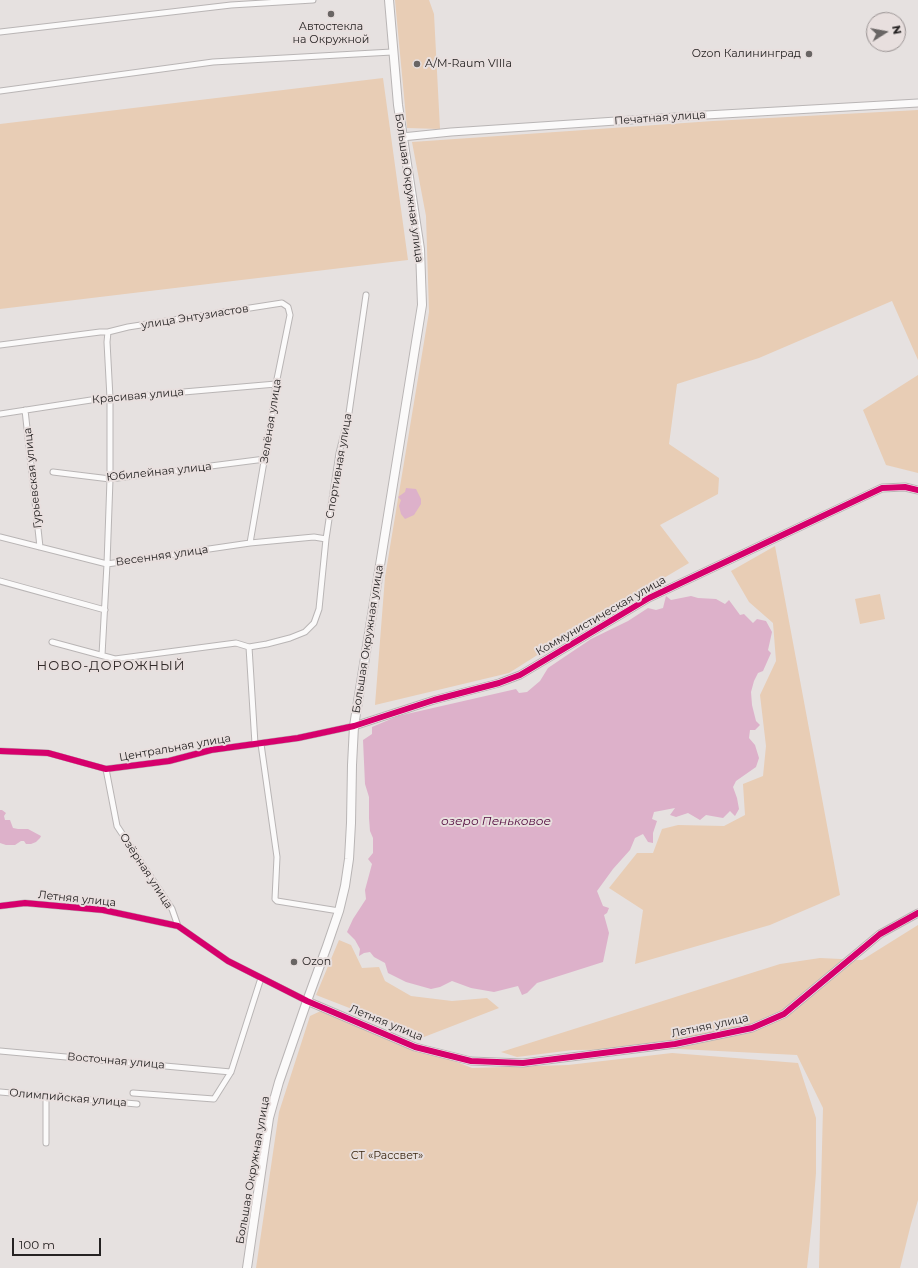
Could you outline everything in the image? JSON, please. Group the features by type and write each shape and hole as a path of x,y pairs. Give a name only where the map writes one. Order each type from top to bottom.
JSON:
{"main road":[{"name":"Большая Окружная улица","path":"247,1268 269,1118 279,1082 339,911 345,886 349,859 354,726 422,305 420,249 402,137 392,52 389,0"}],"street":[{"path":"0,32 231,5 313,0"},
{"path":"0,90 213,62 392,52"},
{"name":"Печатная улица","path":"402,137 451,132 701,115 918,102"},
{"name":"Спортивная улица","path":"249,647 290,638 305,632 314,623 319,610 326,539 339,453 349,413 366,295"},
{"name":"улица Энтузиастов","path":"0,345 108,332 136,326 282,303"},
{"name":"Зелёная улица","path":"250,543 265,459 276,384 290,315 288,307 282,303"},
{"path":"102,655 110,479 108,332"},
{"name":"Красивая улица","path":"0,414 110,398 276,384"},
{"name":"Гурьевская улица","path":"25,410 40,547"},
{"name":"Юбилейная улица","path":"53,472 110,479 265,459"},
{"name":"Коммунистическая улица","path":"354,726 434,700 499,684 520,674 649,598 882,488 905,487 918,490"},
{"name":"Весенняя улица","path":"0,537 107,564 250,543 314,537 326,539"},
{"path":"0,581 105,610"},
{"path":"52,642 115,658 236,643 249,647 255,744"},
{"name":"Центральная улица","path":"0,751 48,753 106,769 169,761 211,750 298,738 354,726"},
{"path":"261,744 277,857 275,899 277,901 339,911"},
{"name":"Озёрная улица","path":"106,769 117,826 172,909 178,926"},
{"name":"Летняя улица","path":"0,906 25,903 104,910 178,926 228,961 261,978 307,1001 415,1047 472,1061 523,1063 675,1044 752,1028 784,1014 880,934 918,913"},
{"name":"Олимпийская улица","path":"133,1093 214,1099 231,1072 261,978"},
{"name":"Восточная улица","path":"0,1051 231,1072"},
{"name":"Олимпийская улица","path":"0,1092 137,1104"},
{"path":"46,1096 46,1143"}],"green space":[{"path":"395,0 429,0 434,14 440,129 407,128"},
{"path":"383,78 408,260 0,309 0,124"},
{"path":"918,110 918,360 892,301 759,358 677,384 669,444 719,478 718,494 660,525 689,563 580,628 509,673 375,705 385,577 429,312 426,216 412,142 713,121"},
{"path":"918,375 918,473 886,465 863,410"},
{"path":"775,546 840,895 770,925 635,964 643,910 609,888 637,853 653,853 662,829 678,825 724,826 745,815 743,784 763,776 766,746 760,695 776,661 773,623 749,602 731,571"},
{"path":"880,594 885,619 860,624 855,599"},
{"path":"918,925 918,1200 900,1268 819,1268 823,1108 797,1055 679,1049 573,1050 517,1057 501,1052 780,964 820,958 862,960"},
{"path":"339,940 351,945 362,968 379,967 385,981 411,996 452,1001 487,998 499,1008 424,1037 316,995"},
{"name":"СТ «Рассвет»","path":"325,1009 472,1068 568,1065 672,1053 798,1063 816,1118 816,1173 807,1268 256,1268 279,1112 310,1016"}],"water":[{"path":"406,488 416,489 421,499 421,504 414,515 405,519 401,514 399,506 401,500 398,497 405,492"},
{"name":"озеро Пеньковое","path":"666,596 671,600 691,596 716,599 725,604 729,600 740,615 744,614 753,623 757,619 766,621 772,632 768,650 771,653 763,671 758,673 751,692 752,705 756,721 760,725 755,730 750,730 749,738 755,745 759,758 756,767 736,781 733,787 739,809 735,816 730,811 723,818 706,815 700,820 688,813 676,817 670,815 675,808 654,812 652,819 657,821 653,833 653,843 648,842 643,834 635,838 630,850 613,869 597,891 603,906 609,908 607,913 604,915 609,933 603,962 537,983 527,993 522,995 518,986 494,992 471,988 452,981 440,987 431,989 406,982 388,973 385,963 374,957 370,952 359,956 360,949 355,940 347,932 353,919 366,899 365,890 372,864 368,859 373,853 373,838 370,831 369,797 365,784 363,740 372,734 372,727 398,716 516,689 519,693 527,692 540,681 548,668 591,639 628,621 648,608 656,610 663,608"},
{"path":"0,810 6,813 4,816 5,820 10,820 13,828 28,829 41,836 40,838 31,844 26,844 24,841 21,841 15,845 0,843"}],"cycle path":[{"path":"0,751 48,753 106,769 169,761 211,750 298,738 354,726 434,700 499,683 520,675 649,598 882,488 905,487 918,490"},
{"path":"0,906 25,903 103,910 178,926 228,961 307,1001 415,1047 471,1061 523,1063 675,1044 752,1028 784,1014 880,934 918,913"}],"place":[{"name":"Автостекла на Окружной","path":"331,14"},
{"name":"Ozon Калининград","path":"809,54"},
{"name":"A/M-Raum VIIIa","path":"417,64"},
{"name":"Ozon","path":"294,962"}],"district":[{"name":"НОВО-ДОРОЖНЫЙ","path":"111,666"}]}
